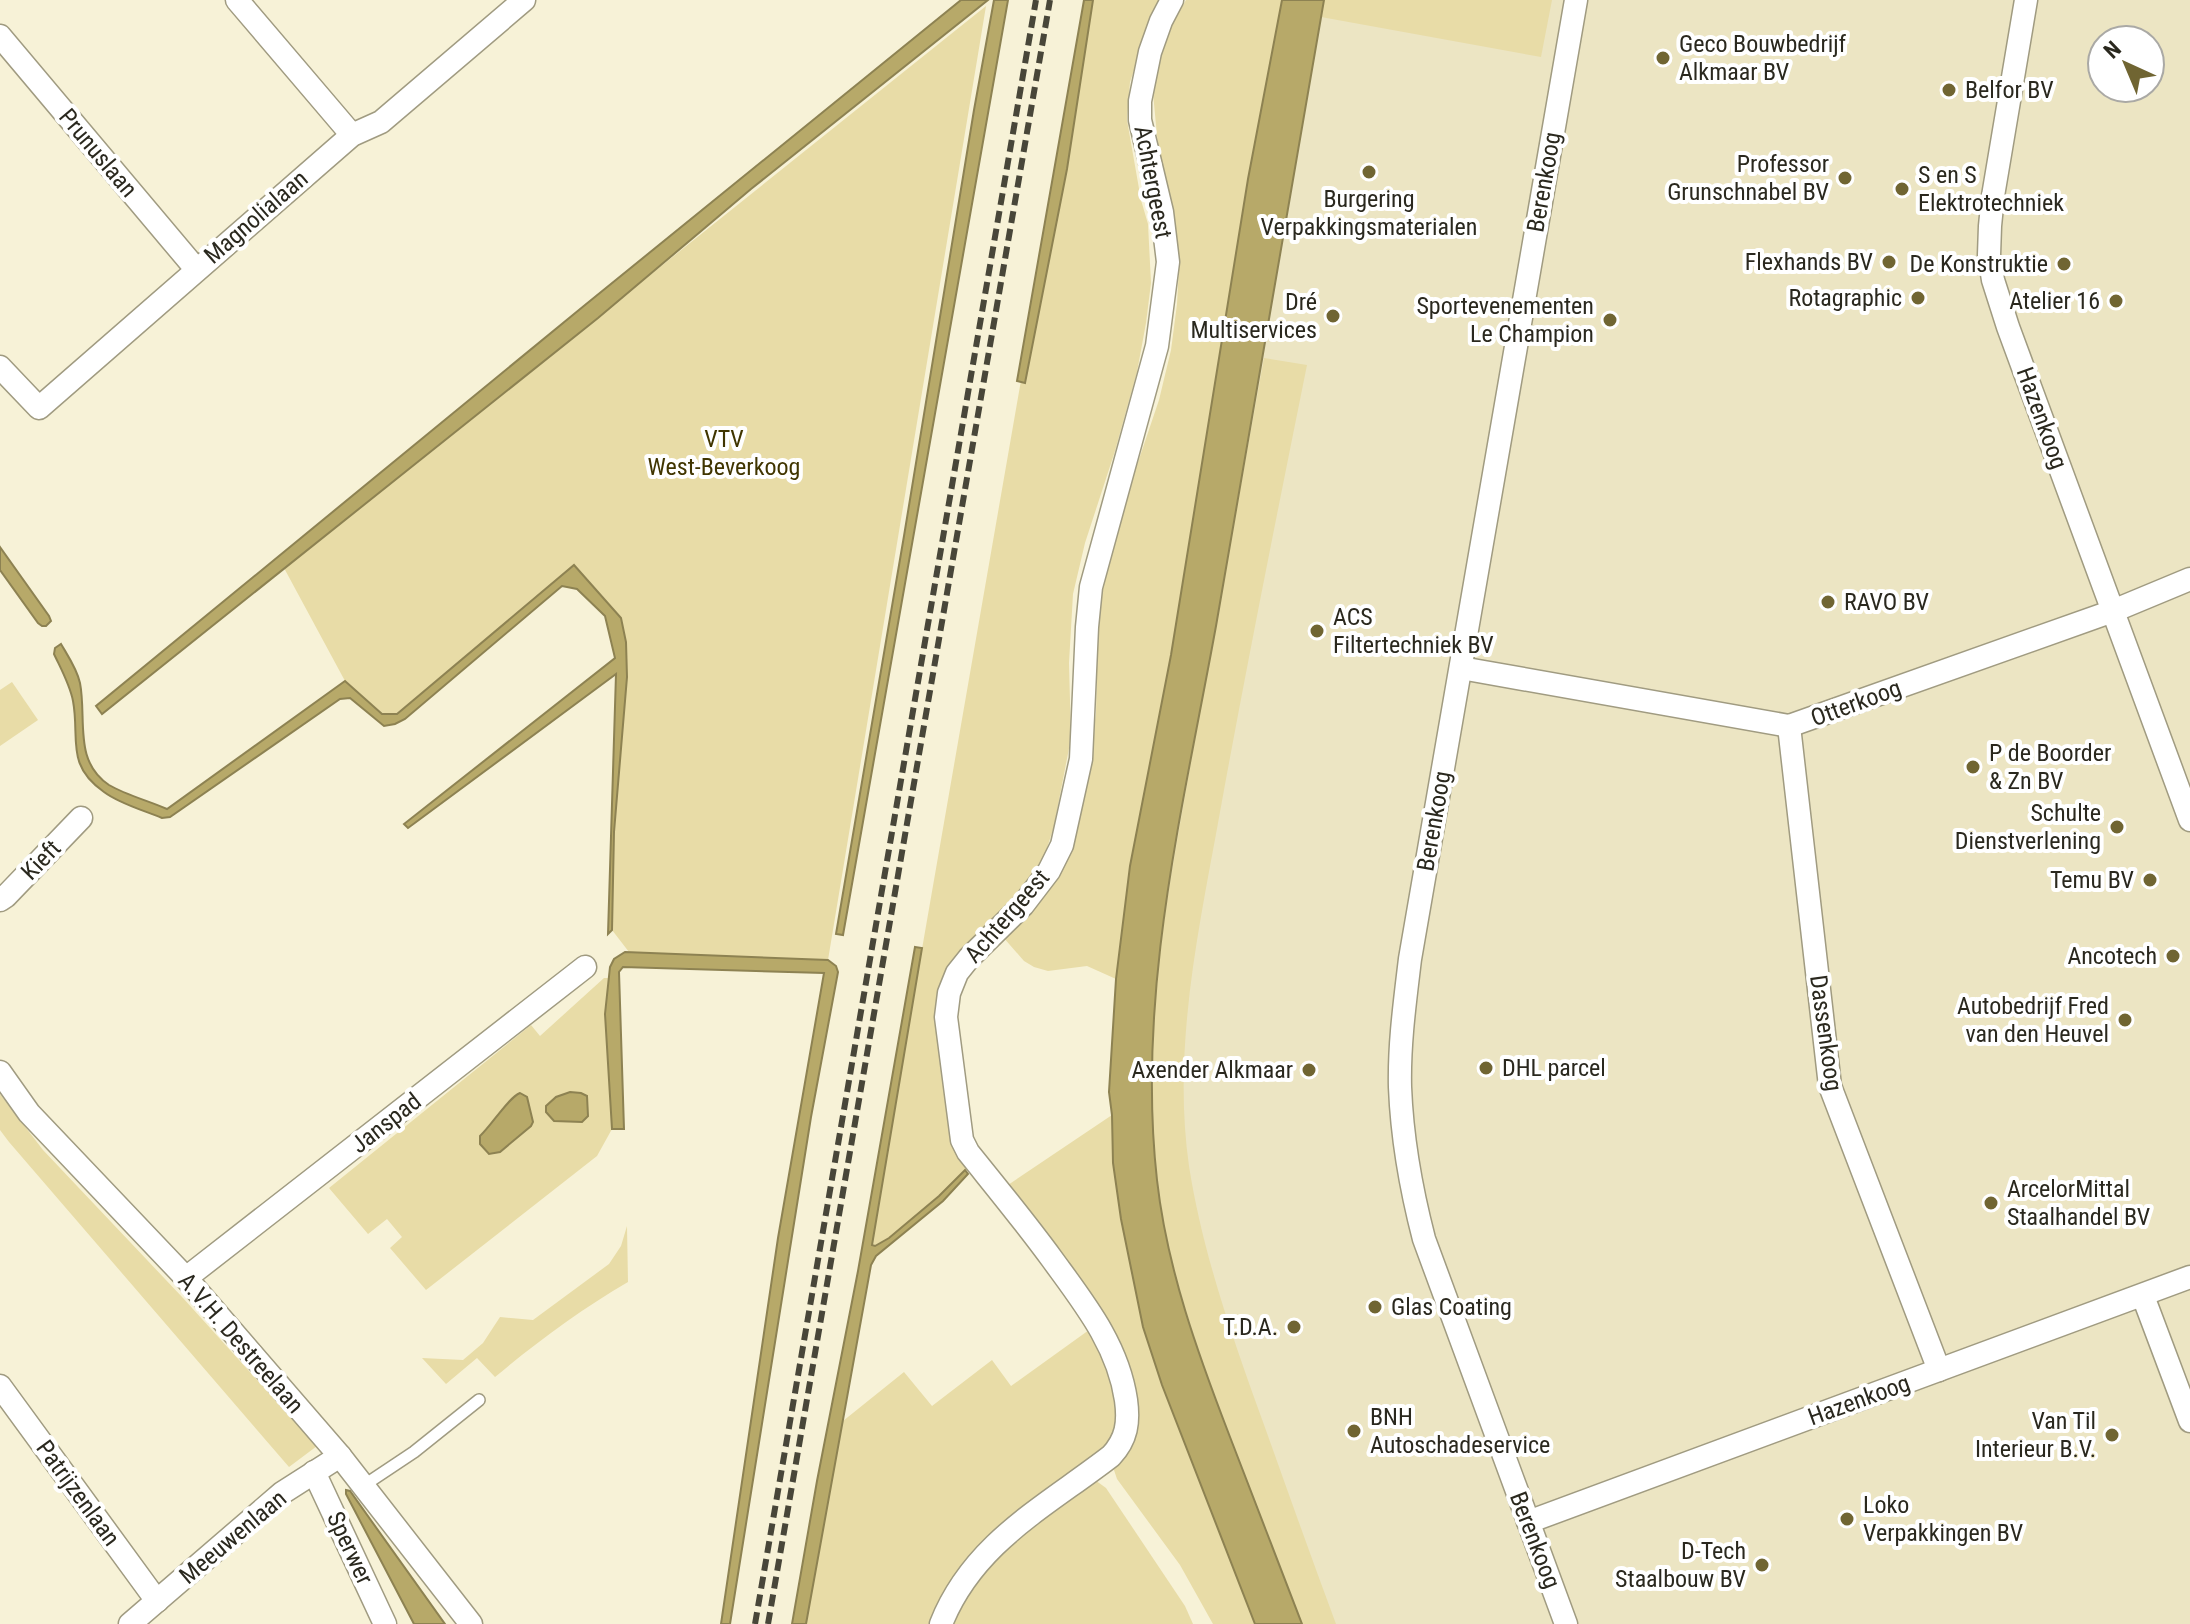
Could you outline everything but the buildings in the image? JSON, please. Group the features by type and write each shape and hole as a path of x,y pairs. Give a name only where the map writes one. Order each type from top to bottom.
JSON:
{"street":[{"path":"237,0 352,135"},
{"name":"Magnolialaan","path":"0,367 39,408 352,135 381,122 524,0"},
{"name":"Achtergeest","path":"941,1624 959,1586 991,1547 1111,1456 1119,1448 1128,1423 1119,1368 1092,1314 962,1140 946,1017 949,993 957,973 1023,905 1049,871 1062,845 1081,759 1091,587 1157,346 1168,262 1162,212 1140,120 1140,101 1150,52 1172,0"},
{"name":"Berenkoog","path":"1566,1624 1424,1239 1412,1190 1403,1125 1401,1061 1410,959 1576,0"},
{"name":"Hazenkoog","path":"2026,0 1993,196 1989,255 1993,280 2190,820"},
{"name":"Prunuslaan","path":"0,36 196,269"},
{"name":"Otterkoog","path":"1461,668 1789,726 2113,611 2190,579"},
{"name":"Dassenkoog","path":"1789,726 1830,1086 1939,1370"},
{"name":"Kieft","path":"0,900 81,818"},
{"name":"Janspad","path":"186,1278 585,967"},
{"name":"A.V.H. Destreelaan","path":"0,1072 29,1113 186,1278 340,1456 471,1624"},
{"name":"Hazenkoog","path":"1528,1522 2190,1277"},
{"path":"2143,1296 2190,1421"},
{"name":"Patrijzenlaan","path":"0,1386 157,1601"},
{"name":"Meeuwenlaan","path":"130,1624 282,1493 340,1456"},
{"name":"Sperwer","path":"314,1472 385,1624"}],"lane":[{"path":"363,1486 414,1452 479,1400"}],"shaded area":[{"path":"961,0 988,0 751,189 598,318 102,714 96,706"},
{"path":"994,0 1008,0 843,935 836,934 974,110"},
{"path":"1084,0 1093,0 1067,169 1025,383 1017,381"},
{"path":"1282,0 1324,0 1216,626 1177,832 1158,971 1153,1041 1152,1110 1157,1180 1176,1279 1206,1374 1302,1624 1255,1624 1162,1385 1143,1327 1121,1219 1113,1163 1109,1092 1116,979 1130,866 1171,655 1248,179"},
{"path":"1304,0 2190,0 2190,1624 1279,1624 1157,1288 1130,1044"},
{"path":"0,547 49,616 51,621 46,626 38,623 0,570"},
{"path":"574,565 621,618 626,642 627,677 614,832 612,930 608,934 616,674 408,828 404,824 615,658 605,616 577,589 562,586 405,719 384,726 350,698 340,699 170,817 162,818 110,796 92,782 79,761 72,695 54,654 55,648 61,644 80,683 84,738 90,764 109,785 167,809 345,681 382,714 397,714"},
{"path":"915,947 922,948 872,1245 889,1238 965,1170 968,1174 943,1201 876,1256 871,1265 806,1624 792,1624 858,1271"},
{"path":"625,952 828,960 838,972 811,1117 730,1624 721,1624 778,1238 824,973 623,967 619,972 624,1129 612,1129 605,1014 610,967 614,959"},
{"path":"570,1092 587,1096 588,1116 582,1122 554,1121 546,1112 546,1106 556,1097"},
{"path":"520,1093 527,1097 533,1122 531,1126 500,1152 489,1154 480,1144 480,1136 510,1100"},
{"path":"346,1490 350,1491 445,1624 414,1624"}],"green space":[{"path":"1090,0 1161,0 1154,10 1130,82 1127,120 1148,224 1151,283 1146,323 1137,372 1085,543 1073,594 1069,663 1071,738 1054,826 1043,861 1018,896 950,974 971,1167 889,1238 874,1246 871,1242 1020,386 1064,164"},
{"path":"1186,0 1282,0 1248,179 1171,655 1130,866 1116,979 1087,966 1048,971 1034,967 1024,961 1003,937 1035,908 1050,888 1082,806 1096,714 1098,623 1107,554 1159,400 1171,350 1177,304 1179,266 1176,234 1158,146 1153,93 1157,66 1170,28"},
{"path":"1324,0 1552,0 1541,57 1321,17"},
{"name":"VTV West-Beverkoog","path":"986,6 828,960 629,952 612,930 614,832 627,677 626,642 574,565 396,714 382,714 345,681 284,568"},
{"path":"1264,358 1307,365 1196,944 1186,1033 1185,1121 1195,1199 1220,1296 1336,1624 1302,1624 1222,1415 1188,1318 1170,1252 1157,1184 1152,1129 1153,1020 1158,966 1193,750"},
{"path":"12,682 38,720 0,746 0,690"},
{"path":"604,978 609,978 605,1014 612,1129 597,1156 426,1290 390,1248 402,1237 387,1219 368,1234 329,1188 531,1025 540,1036","holes":["520,1093 527,1097 533,1122 480,1136 515,1096"]},
{"path":"0,1094 43,1150 317,1446 289,1467 9,1142 0,1130"},
{"path":"1112,1115 1113,1163 1121,1219 1143,1327 1162,1385 1255,1624 1213,1624 1180,1565 1117,1479 1113,1467 1135,1409 1005,1187"},
{"path":"627,1226 628,1282 559,1327 495,1377 477,1358 446,1384 422,1358 463,1360 483,1343 500,1317 533,1320 609,1264 621,1246"},
{"path":"1089,1330 1115,1378 1119,1396 1116,1443 1017,1517 934,1624 806,1624 843,1421 904,1372 932,1406 992,1360 1011,1386"},
{"path":"1095,1480 1106,1488 1185,1606 1193,1624 947,1624 987,1559"}],"railway":[{"path":"755,1624 1036,0"},
{"path":"768,1624 1050,0"}],"place":[{"name":"Geco Bouwbedrijf Alkmaar BV","path":"1663,58"},
{"name":"Belfor BV","path":"1949,90"},
{"name":"Burgering Verpakkingsmaterialen","path":"1369,172"},
{"name":"Professor Grunschnabel BV","path":"1845,178"},
{"name":"S en S Elektrotechniek","path":"1902,189"},
{"name":"Flexhands BV","path":"1889,262"},
{"name":"De Konstruktie","path":"2064,264"},
{"name":"Rotagraphic","path":"1918,298"},
{"name":"Atelier 16","path":"2116,301"},
{"name":"Dré Multiservices","path":"1333,316"},
{"name":"Sportevenementen Le Champion","path":"1610,320"},
{"name":"RAVO BV","path":"1828,602"},
{"name":"ACS Filtertechniek BV","path":"1317,631"},
{"name":"P de Boorder & Zn BV","path":"1973,767"},
{"name":"Schulte Dienstverlening","path":"2117,827"},
{"name":"Temu BV","path":"2150,880"},
{"name":"Ancotech","path":"2173,956"},
{"name":"Autobedrijf Fred van den Heuvel","path":"2125,1020"},
{"name":"DHL parcel","path":"1486,1068"},
{"name":"Axender Alkmaar","path":"1309,1070"},
{"name":"ArcelorMittal Staalhandel BV","path":"1991,1203"},
{"name":"Glas Coating","path":"1375,1307"},
{"name":"T.D.A.","path":"1294,1327"},
{"name":"BNH Autoschadeservice","path":"1354,1431"},
{"name":"Van Til Interieur B.V.","path":"2112,1435"},
{"name":"Loko Verpakkingen BV","path":"1847,1519"},
{"name":"D-Tech Staalbouw BV","path":"1762,1565"}]}
